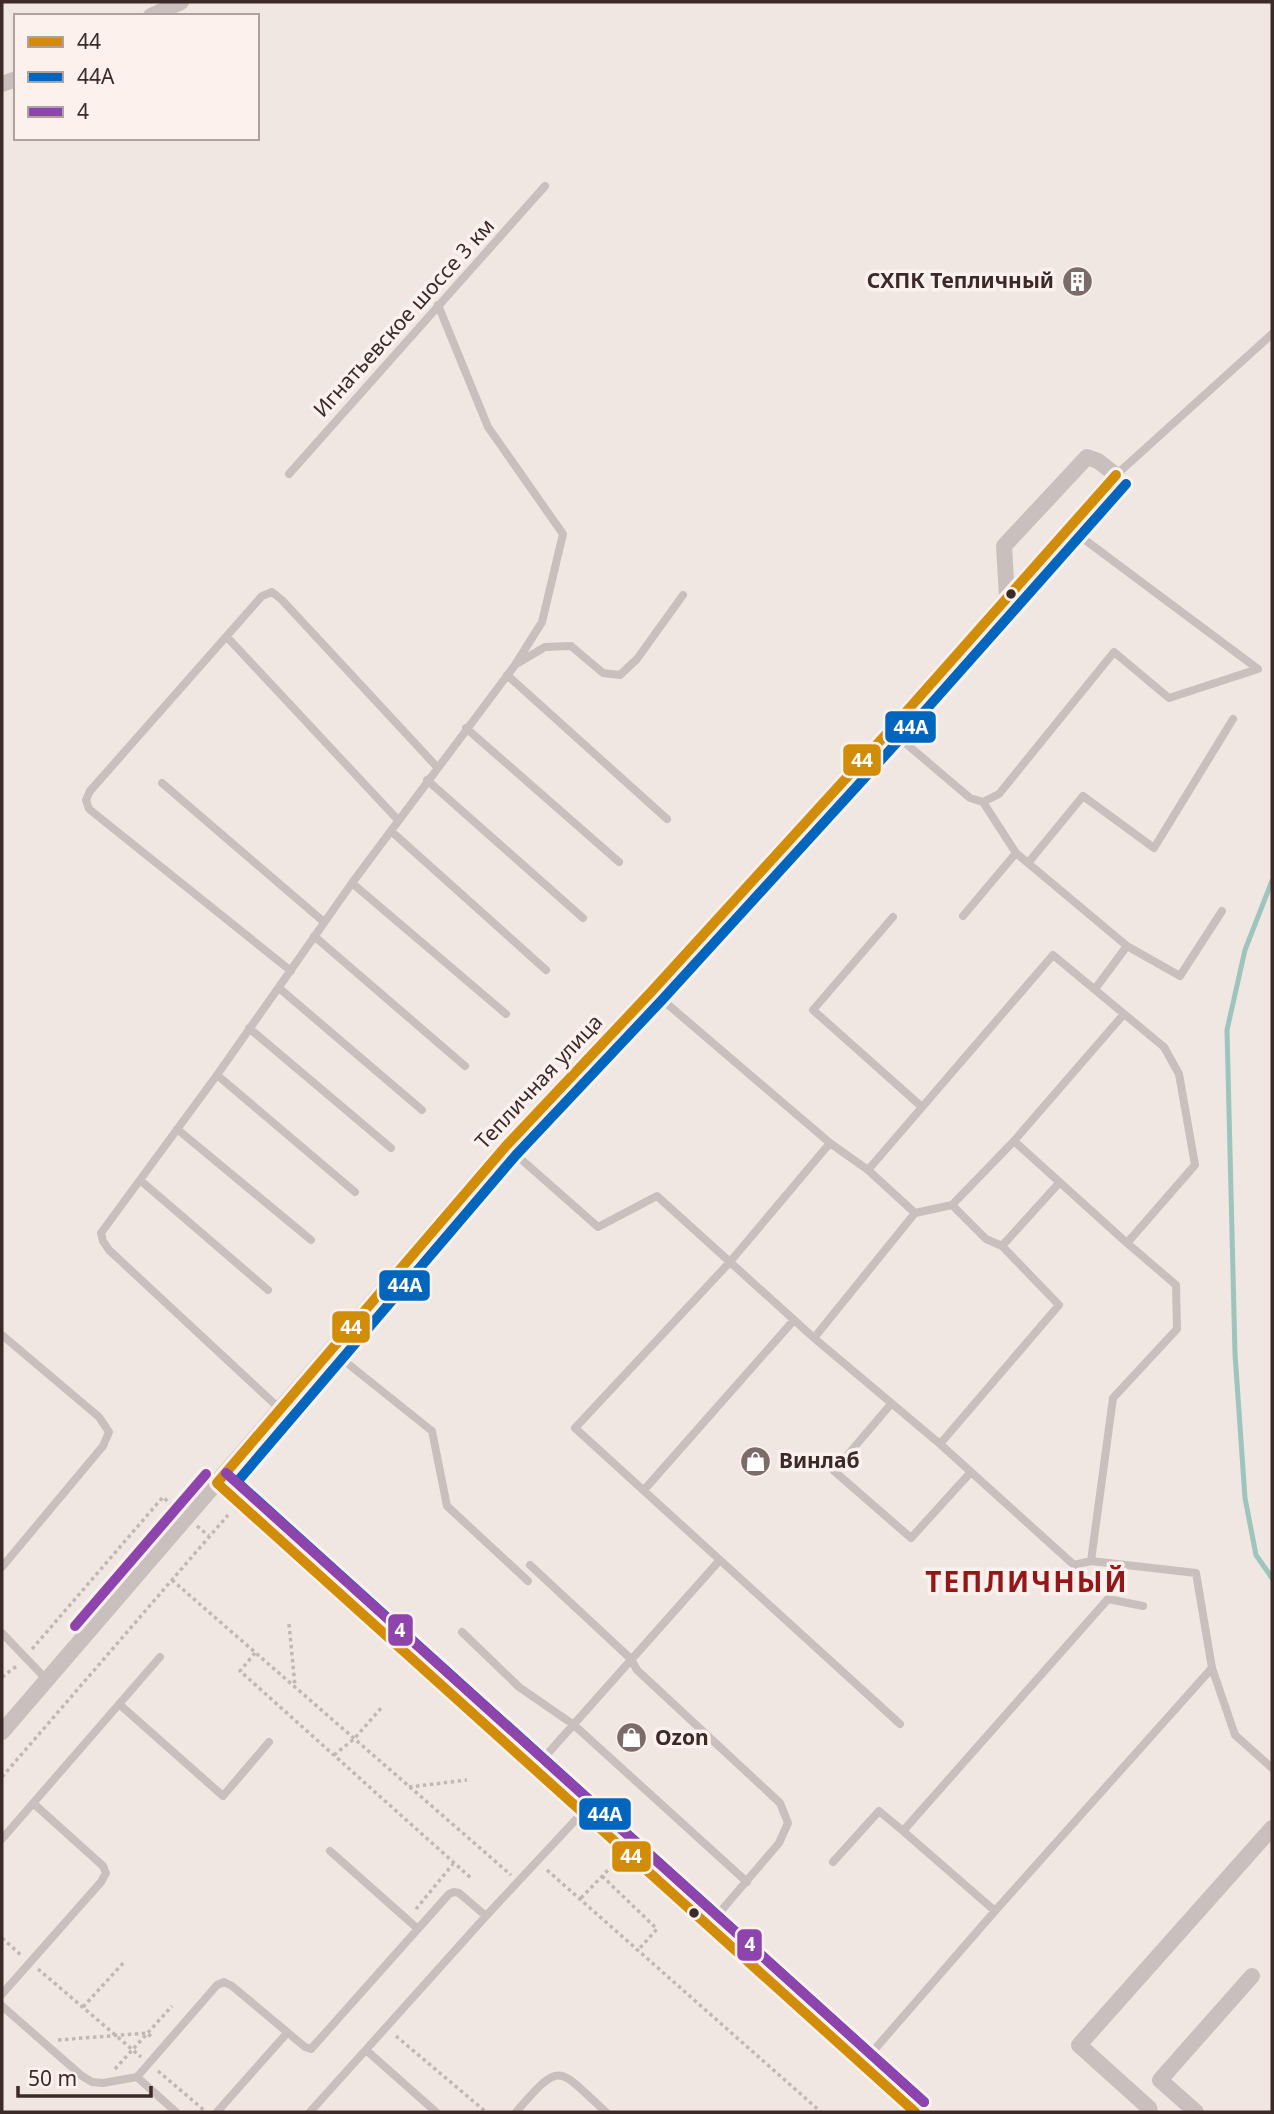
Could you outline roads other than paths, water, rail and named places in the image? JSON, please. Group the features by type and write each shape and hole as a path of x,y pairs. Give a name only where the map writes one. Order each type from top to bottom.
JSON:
{"street":[{"path":"155,14 181,2"},
{"path":"1007,597 1004,546 1087,457 1098,461 1116,475"},
{"name":"Тепличная улица","path":"2,1732 506,1146 652,991 890,730 1116,475"},
{"path":"217,1483 915,2112"},
{"path":"1150,2112 1149,2108 1079,2045 1272,1829"},
{"path":"1196,2112 1160,2080 1252,1976"}],"lane":[{"name":"Игнатьевское шоссе 3 км","path":"289,474 545,186"},
{"path":"281,1410 119,1260 103,1241 101,1233 427,780 508,675 542,622 563,534 488,427 438,306"},
{"path":"1116,475 1272,334"},
{"path":"983,802 999,794 1114,652 1169,698 1258,669 1069,528"},
{"path":"290,971 89,809 86,800 90,791 262,596 272,593 282,600 437,767"},
{"path":"515,665 545,646 571,646 603,673 620,675 637,659 683,595"},
{"path":"227,637 398,820"},
{"path":"508,675 667,819"},
{"path":"1028,863 1083,796 1154,848 1233,719"},
{"path":"466,728 619,862"},
{"path":"890,730 970,798 983,802 1016,853 1127,946 1180,976 1222,911"},
{"path":"427,780 583,918"},
{"path":"162,783 324,922"},
{"path":"391,831 546,970"},
{"path":"963,916 1016,853"},
{"path":"352,883 506,1014"},
{"path":"893,917 813,1010 922,1107"},
{"path":"314,936 466,1066"},
{"path":"1095,989 1127,946"},
{"path":"868,1170 1053,955 1164,1047 1179,1074 1195,1165 1127,1243"},
{"path":"279,988 422,1110"},
{"path":"652,991 830,1143 868,1170 915,1213"},
{"path":"814,1338 915,1213 953,1205 1014,1141 1124,1014"},
{"path":"249,1028 391,1149"},
{"path":"217,1075 355,1192"},
{"path":"177,1129 311,1240"},
{"path":"1014,1141 1176,1285 1177,1329 1113,1398 1091,1561"},
{"path":"830,1143 729,1263 575,1428 900,1724"},
{"path":"506,1146 598,1227 657,1196 729,1263 940,1444 1074,1565 1091,1561 1196,1573 1212,1668 1235,1735 1272,1768"},
{"path":"140,1180 268,1290"},
{"path":"1002,1246 1059,1183"},
{"path":"940,1444 1059,1305 1002,1246 986,1239 953,1205"},
{"path":"644,1490 794,1320"},
{"path":"2,1335 99,1417 109,1432 103,1446 2,1567"},
{"path":"332,1351 432,1431 447,1506 528,1581"},
{"path":"891,1404 834,1471 911,1538 971,1472"},
{"path":"534,1769 719,1560"},
{"path":"530,1565 779,1803 788,1823 779,1843 708,1926"},
{"path":"903,1831 1108,1599 1143,1606"},
{"path":"462,1632 519,1686 574,1725 747,1882"},
{"path":"2,1633 47,1680"},
{"path":"2,1839 160,1657"},
{"path":"861,2065 1212,1668"},
{"path":"119,1704 223,1796 269,1742"},
{"path":"2,1994 106,1873 103,1866 33,1803"},
{"path":"833,1861 879,1811 995,1911"},
{"path":"310,2112 582,1813"},
{"path":"330,1851 418,1929"},
{"path":"2,2006 82,2076 103,2083 137,2077 217,1985 224,1982 304,2047 311,2049 449,1894 459,1893 486,1916"},
{"path":"217,2112 287,2033"},
{"path":"366,2050 436,2112"},
{"path":"516,2112 544,2080 554,2074 566,2076 606,2112"},
{"path":"137,2077 176,2112"}],"waterway":[{"path":"1272,881 1245,950 1227,1030 1235,1354 1245,1498 1256,1555 1272,1578"}],"place":[{"name":"СХПК Тепличный","path":"1077,281"},
{"name":"Винлаб","path":"756,1461"},
{"name":"Ozon","path":"632,1738"}],"district":[{"name":"ТЕПЛИЧНЫЙ","path":"1027,1582"}]}
